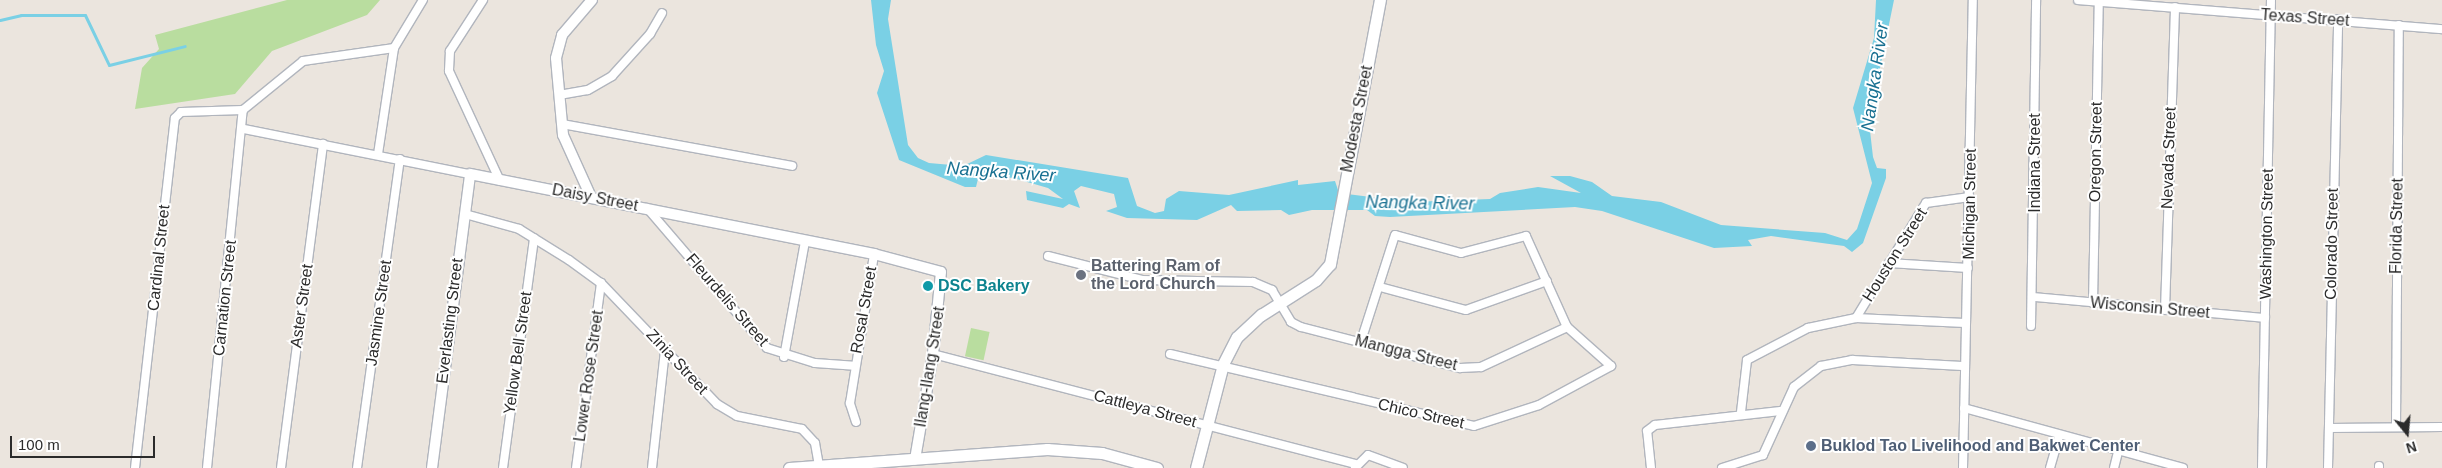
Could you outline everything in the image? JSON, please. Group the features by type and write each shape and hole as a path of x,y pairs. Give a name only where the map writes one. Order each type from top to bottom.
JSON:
{"main road":[{"name":"Modesta Street","path":"1196,468 1223,364 1248,325 1325,272 1336,238 1380,0"},
{"path":"789,468 1056,449 1102,453 1156,468"}],"street":[{"path":"378,154 394,48 423,0"},
{"path":"483,0 450,51 449,71 500,181"},
{"path":"591,197 572,160 562,124 559,95 558,46 592,0"},
{"name":"Michigan Street","path":"1963,468 1963,366 1970,197 1973,0"},
{"name":"Indiana Street","path":"2031,326 2034,297 2036,0"},
{"name":"Texas Street","path":"2078,0 2175,6 2270,16 2338,19 2442,29"},
{"name":"Washington Street","path":"2262,468 2271,0"},
{"name":"Oregon Street","path":"2093,303 2100,1"},
{"name":"Nevada Street","path":"2165,310 2175,6"},
{"path":"559,95 588,90 608,79 650,34 662,13"},
{"name":"Colorado Street","path":"2328,468 2338,19"},
{"name":"Florida Street","path":"2396,427 2399,25"},
{"path":"243,110 303,61 394,48"},
{"name":"Carnation Street","path":"207,468 244,129 243,110"},
{"name":"Cardinal Street","path":"135,468 175,118 181,112 243,110"},
{"path":"562,124 792,166"},
{"name":"Daisy Street","path":"244,129 400,158 500,181 591,197 805,242 874,254 943,274"},
{"name":"Aster Street","path":"281,468 323,144"},
{"name":"Jasmine Street","path":"357,468 400,158"},
{"name":"Everlasting Street","path":"432,468 470,174"},
{"name":"Houston Street","path":"1856,318 1926,203 1970,197"},
{"name":"Fleurdelis Street","path":"646,208 766,348 784,356 854,366"},
{"name":"Zinia Street","path":"465,214 503,223 534,238 601,283 665,351 727,412 802,429 815,443 819,466"},
{"path":"1361,341 1380,287 1392,239 1399,234 1461,253 1526,236 1567,327"},
{"name":"Yellow Bell Street","path":"503,468 534,238"},
{"path":"784,356 805,242"},
{"name":"Rosal Street","path":"856,422 850,403 854,366 874,254"},
{"name":"Mangga Street","path":"1048,256 1142,280 1253,282 1272,290 1278,303 1301,327 1472,368 1567,327"},
{"path":"1889,263 1968,268"},
{"name":"Ilang-Ilang Street","path":"915,459 933,354 943,274"},
{"path":"1380,287 1466,310 1547,281"},
{"name":"Lower Rose Street","path":"576,468 601,283"},
{"name":"Wisconsin Street","path":"2034,297 2265,318"},
{"path":"1741,412 1748,360 1808,328 1856,318 1965,322"},
{"name":"Chico Street","path":"1223,364 1474,426 1538,405 1609,370 1608,362 1567,327"},
{"path":"652,468 665,351"},
{"name":"Cattleya Street","path":"933,354 1208,425 1356,466"},
{"path":"1170,354 1223,364"},
{"path":"1722,468 1763,455 1771,446 1780,411 1803,377 1835,361 1963,366"},
{"path":"1964,408 2059,437 2183,468"},
{"path":"1651,468 1647,431 1651,428 1741,412 1780,411"},
{"path":"2329,428 2442,427"},
{"path":"2050,468 2059,437"},
{"path":"2114,468 2118,452"},
{"path":"1356,466 1368,455 1403,468"}],"green space":[{"path":"287,0 380,0 367,15 272,51 235,94 135,109 142,68 159,49 155,35"},
{"path":"971,328 990,332 984,360 965,356"}],"water":[{"name":"Nangka River","path":"871,0 891,0 888,19 908,145 918,158 929,163 963,166 986,155 1128,178 1137,206 1155,213 1164,211 1166,199 1179,191 1229,195 1298,180 1298,185 1335,181 1338,190 1347,194 1411,202 1490,199 1500,193 1538,187 1581,193 1550,176 1570,176 1592,182 1612,196 1661,202 1721,225 1825,233 1847,240 1857,229 1872,183 1853,108 1874,38 1876,0 1894,0 1869,122 1873,157 1877,168 1886,169 1886,178 1863,243 1852,252 1844,246 1771,236 1748,240 1752,246 1714,248 1602,211 1575,207 1390,217 1375,216 1367,210 1312,210 1289,215 1281,210 1237,211 1231,205 1197,220 1127,218 1106,211 1117,207 1114,194 1081,186 1074,191 1080,208 1069,204 1063,208 1027,200 1026,191 1063,199 1048,188 1013,178 991,176 978,179 976,187 965,187 899,160 877,93 884,71 876,45"}],"waterway":[{"path":"0,20 21,15 85,15 109,65 185,46"}],"place":[{"name":"Battering Ram of the Lord Church","path":"1081,275"},
{"name":"DSC Bakery","path":"928,286"},
{"name":"Buklod Tao Livelihood and Bakwet Center","path":"1811,446"}]}
